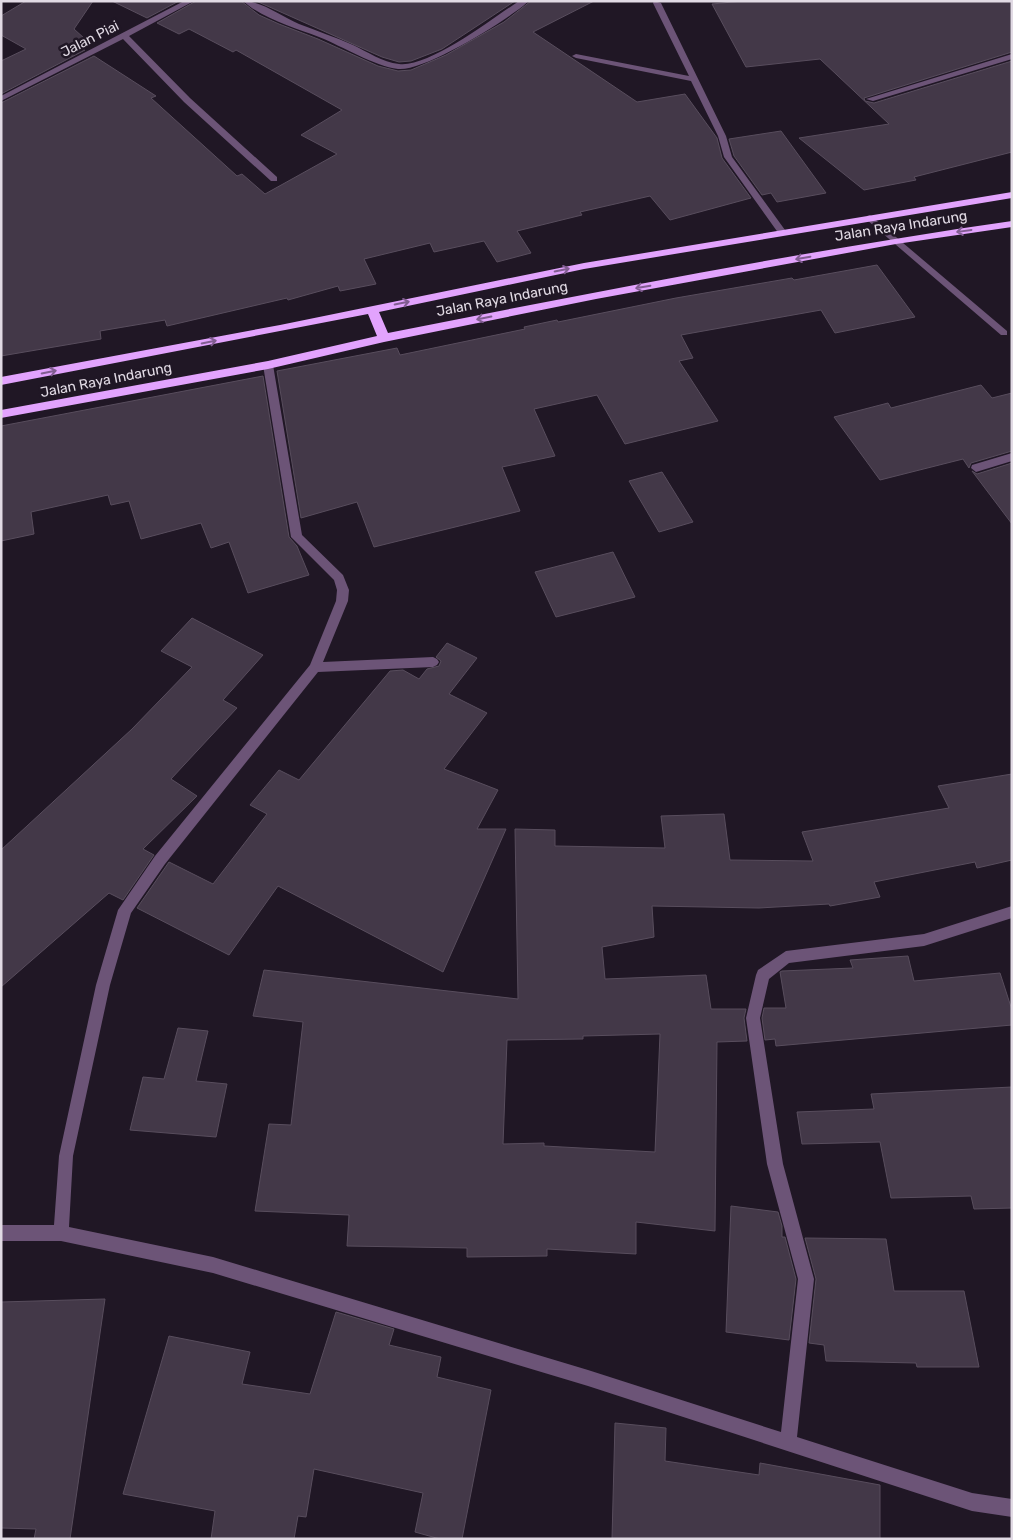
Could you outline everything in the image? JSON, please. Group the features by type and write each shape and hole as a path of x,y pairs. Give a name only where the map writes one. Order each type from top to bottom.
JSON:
{"highway":[{"name":"Jalan Raya Indarung","path":"1,381 372,310 584,266 1012,195"},
{"name":"Jalan Raya Indarung","path":"1,414 268,365 384,338 596,295 896,241 1012,224"},
{"path":"372,310 384,338"}],"street":[{"name":"Jalan Piai","path":"1,99 190,1"},
{"path":"246,1 312,32 350,47 376,61 405,67 437,56 525,1"},
{"path":"657,3 722,136 728,157 782,232"},
{"path":"125,36 187,100 274,178"},
{"path":"576,56 693,79"},
{"path":"870,99 1012,56"},
{"path":"870,218 1004,333"},
{"path":"61,1233 66,1156 101,994 125,910 160,860 315,667 342,601 343,590 339,578 297,537 268,365"},
{"path":"976,468 1012,457"},
{"path":"315,667 433,662"},
{"path":"788,1442 806,1279 775,1164 753,1018 763,975 786,957 924,940 1012,912"},
{"path":"1,1233 61,1233 213,1265 588,1378 972,1502 1012,1508"}],"building":[{"path":"26,1 93,1 74,29 85,39 75,44 85,50 1,94 1,61 26,49 1,35 1,16"},
{"path":"112,1 179,1 147,18"},
{"path":"196,1 241,1 259,15 279,24 378,66 398,71 411,70 446,55 504,22 531,1 594,1 533,32 637,102 685,94 717,138 722,158 751,198 670,220 650,196 580,212 582,215 517,231 531,253 497,262 484,241 434,252 430,243 364,259 376,284 340,291 338,286 288,300 287,298 167,326 165,320 100,331 101,339 1,356 1,103 94,56 156,96 151,98 237,176 242,174 265,194 337,154 301,135 342,110 236,50 233,52 189,29 179,34 157,23"},
{"path":"256,1 515,1 442,49 411,61 399,62 382,57"},
{"path":"743,1 1012,1 1012,52 864,98 865,101 874,103 1012,61 1012,152 914,177 916,180 864,190 799,138 889,124 820,59 746,67 712,4"},
{"path":"781,131 826,193 777,202 771,193 762,195 734,156 729,139"},
{"path":"877,265 915,317 835,333 821,310 681,335 693,358 679,361 718,421 625,444 597,395 534,409 555,456 502,467 520,511 374,547 357,502 301,518 277,371 397,348 400,355 525,329 524,327 557,320 558,322 676,298"},
{"path":"263,376 289,537 297,546 309,575 248,593 229,542 211,548 201,523 141,539 129,501 111,505 108,495 31,512 34,534 1,541 1,426"},
{"path":"981,385 992,398 1012,393 1012,451 971,463 969,468 963,459 880,480 834,417 888,403 891,408"},
{"path":"1012,463 1012,524 972,471 977,474"},
{"path":"662,472 693,522 659,532 629,481"},
{"path":"613,552 635,597 556,617 535,572"},
{"path":"192,618 263,655 223,700 237,708 171,779 197,796 143,849 154,855 123,900 109,893 1,987 1,850 132,729 192,667 161,651"},
{"path":"447,643 477,658 449,694 487,713 444,769 498,790 477,829 506,829 443,972 278,886 229,955 137,908 169,862 213,884 267,814 250,805 279,770 299,780 390,671 403,670 419,679 427,669 439,666 441,661 436,657"},
{"path":"1012,774 1012,860 977,868 975,862 874,882 880,897 830,906 829,904 759,908 652,906 654,937 602,947 605,979 706,975 711,1009 746,1009 744,1018 747,1041 717,1042 715,1231 636,1222 636,1254 547,1249 547,1256 467,1257 467,1248 347,1246 349,1215 255,1211 269,1124 291,1125 303,1022 253,1016 264,970 518,999 515,829 555,830 555,846 665,848 661,816 724,814 730,860 813,861 802,832 949,808 938,786","holes":["660,1034 655,1152 544,1146 544,1143 503,1144 507,1040 583,1039 583,1036"]},
{"path":"908,956 914,981 1000,973 1012,1010 1012,1025 776,1046 775,1039 765,1040 762,1018 764,1008 786,1008 780,972 853,968 850,960"},
{"path":"178,1028 208,1031 196,1081 227,1084 216,1137 130,1130 143,1077 164,1079"},
{"path":"1012,1087 1012,1208 974,1209 971,1196 891,1198 880,1142 802,1144 797,1112 874,1109 871,1094"},
{"path":"731,1206 778,1212 782,1226 782,1237 785,1237 796,1279 789,1340 726,1332"},
{"path":"805,1238 886,1239 894,1291 964,1291 979,1367 917,1367 916,1363 826,1361 824,1345 809,1343 816,1279"},
{"path":"105,1299 70,1539 34,1539 36,1529 1,1528 1,1302"},
{"path":"336,1312 394,1329 389,1345 441,1357 437,1377 491,1390 462,1539 440,1539 415,1532 423,1493 314,1469 306,1517 298,1516 294,1539 211,1539 215,1511 123,1494 169,1336 250,1352 242,1384 310,1394"},
{"path":"615,1423 666,1428 665,1461 759,1475 760,1463 880,1485 880,1539 612,1539"}]}
